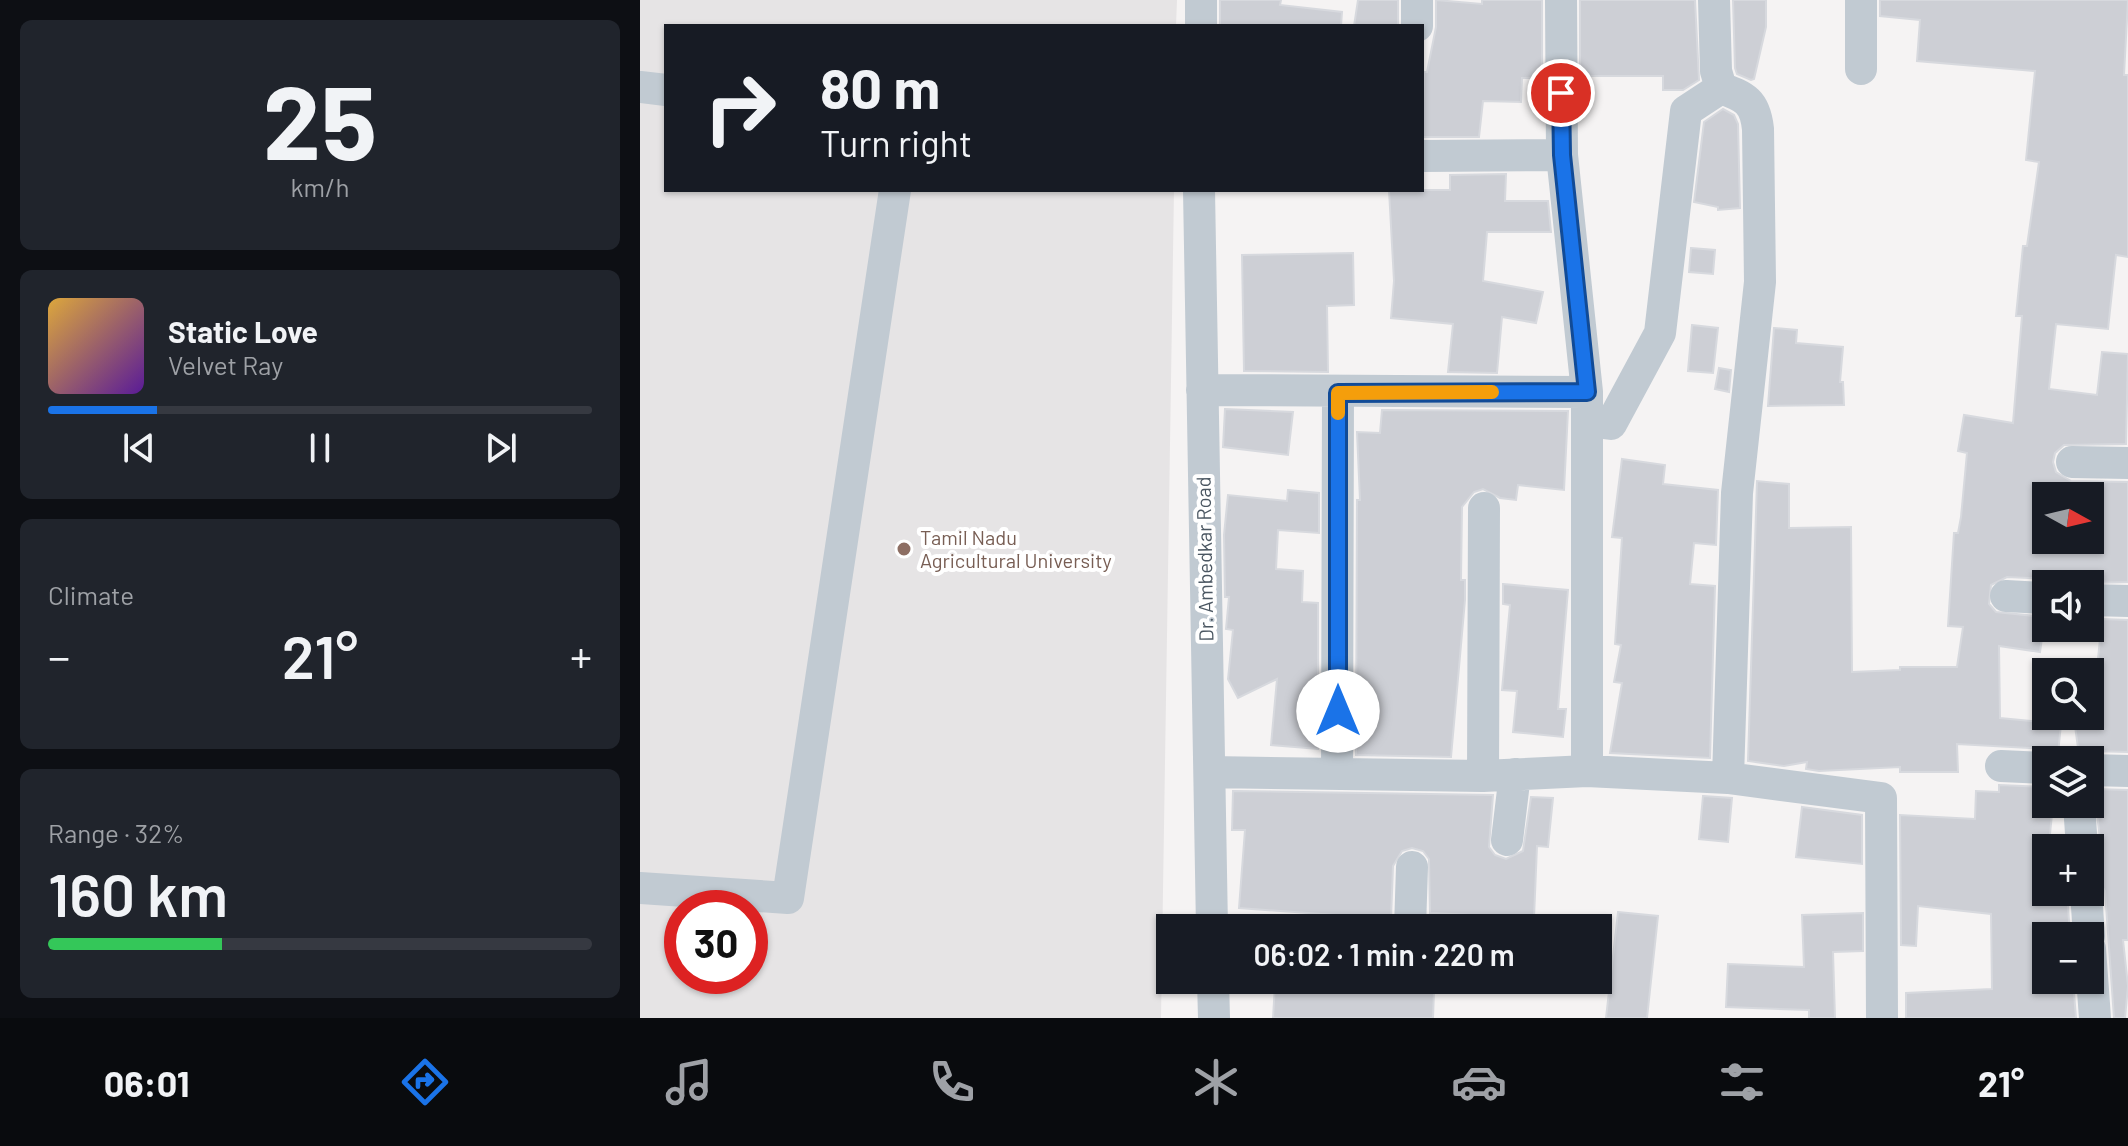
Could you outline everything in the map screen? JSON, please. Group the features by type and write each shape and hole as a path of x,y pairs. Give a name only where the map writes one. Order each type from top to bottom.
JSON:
{"street":[{"path":"1201,0 1201,24"},
{"path":"1417,0 1417,24"},
{"path":"1561,0 1562,155 1588,406 1587,771"},
{"path":"1714,0 1716,71 1721,88"},
{"path":"1861,0 1861,69"},
{"path":"640,87 664,90"},
{"path":"1202,390 1338,393 1588,406 1611,424 1660,333 1686,111 1721,88"},
{"path":"1721,88 1747,98 1756,109 1760,282 1737,493 1728,778"},
{"path":"1424,156 1562,155"},
{"path":"640,888 788,898 895,192"},
{"name":"Dr. Ambedkar Road","path":"1199,192 1212,914"},
{"path":"1337,774 1338,393"},
{"path":"2072,462 2128,463"},
{"path":"1484,508 1499,775 1507,840"},
{"path":"2006,596 2032,597"},
{"path":"2104,600 2128,601"},
{"path":"2001,766 2032,767"},
{"path":"2104,770 2128,771"},
{"path":"1210,772 1499,775 1587,771 1728,778 1881,798 1882,1018"},
{"path":"1410,914 1412,867"},
{"path":"1213,994 1214,1018"},
{"path":"2093,994 2095,1018"}],"shaded area":[{"name":"Tamil Nadu Agricultural University","path":"640,0 1177,0 1176,24 664,24 664,192 1174,192 1163,914 1156,914 1156,994 1161,994 1161,1018 640,1018"}],"building":[{"path":"1220,0 1281,0 1280,5 1342,12 1341,24 1220,24"},
{"path":"1358,0 1398,0 1398,24 1354,24"},
{"path":"1436,0 1482,4 1482,0 1542,0 1542,78 1522,78 1521,102 1483,101 1479,137 1424,137 1424,72 1427,72 1436,27"},
{"path":"1580,0 1695,0 1699,80 1683,90 1663,90 1663,76 1580,76"},
{"path":"1733,0 1766,0 1766,27 1754,79 1751,80 1737,74 1735,68"},
{"path":"1880,0 2128,0 2124,75 2128,75 2128,257 2116,255 2108,329 2056,324 2049,389 2097,395 2102,352 2128,354 2126,444 2064,445 2055,453 2053,462 2056,472 2071,481 2128,482 2128,582 2104,583 2104,570 2032,570 2032,578 2007,577 1991,585 1989,604 1996,612 2032,616 2032,642 2041,642 2040,652 1999,646 2000,718 2032,721 2032,730 2060,730 2059,746 2032,748 1957,744 1958,772 1900,772 1900,767 1819,771 1806,769 1807,762 1784,766 1748,761 1757,481 1789,484 1789,528 1851,527 1852,672 1900,670 1900,667 1957,667 1963,627 1948,626 1954,533 1958,533 1961,517 1967,453 1958,451 1964,415 2013,423 2022,316 2016,316 2023,246 2027,246 2039,162 2026,160 2035,71 1917,61 1920,20 1880,16"},
{"path":"1723,109 1734,115 1738,124 1740,208 1718,210 1718,207 1694,202 1704,122"},
{"path":"1506,174 1505,201 1548,201 1551,232 1487,232 1483,281 1543,292 1536,323 1502,317 1497,373 1448,372 1453,324 1391,318 1394,281 1389,192 1450,190 1450,175"},
{"path":"1691,248 1715,250 1713,274 1689,272"},
{"path":"1353,253 1354,305 1327,306 1328,372 1244,371 1242,255"},
{"path":"1692,325 1718,328 1713,373 1688,371"},
{"path":"1774,328 1797,330 1796,343 1843,347 1840,382 1843,382 1844,405 1768,406"},
{"path":"1719,368 1731,370 1729,392 1715,389"},
{"path":"1225,409 1293,412 1288,455 1223,447"},
{"path":"1382,410 1568,411 1564,490 1518,485 1516,500 1500,498 1483,489 1474,492 1462,507 1461,580 1465,580 1465,600 1451,757 1356,755 1357,500 1360,500 1357,432 1380,433"},
{"path":"1622,459 1665,465 1663,484 1718,490 1716,545 1694,543 1690,584 1715,586 1710,758 1610,753 1622,683 1614,682 1621,645 1615,644 1622,538 1612,537"},
{"path":"1288,490 1319,493 1319,533 1278,530 1276,569 1303,571 1302,602 1318,603 1318,749 1271,745 1277,679 1238,698 1228,679 1233,630 1226,629 1229,597 1225,597 1224,535 1228,495 1287,501"},
{"path":"1503,584 1568,590 1558,709 1566,709 1563,737 1513,732 1517,691 1502,690 1510,605 1503,604"},
{"path":"2104,619 2128,620 2128,752 2104,751 2104,746 2078,746 2076,730 2104,730 2104,658 2098,658 2100,642 2104,642"},
{"path":"1999,785 2032,786 2032,818 2052,818 2050,834 2032,834 2032,906 2068,906 2069,922 2032,922 2032,994 2074,994 2076,1018 1906,1018 1906,993 1992,989 1991,914 1918,906 1916,946 1901,945 1900,815 1975,819 1976,791 1999,792"},
{"path":"2104,789 2128,790 2128,940 2123,940 2128,986 2125,1018 2114,1018 2104,889 2104,834 2099,834 2098,818 2104,818"},
{"path":"1233,791 1493,795 1489,847 1495,855 1506,859 1523,851 1531,797 1553,798 1548,847 1537,846 1534,914 1430,913 1429,859 1423,851 1412,848 1402,851 1393,866 1391,914 1322,914 1239,908 1245,830 1232,830"},
{"path":"1703,796 1732,798 1728,842 1699,839"},
{"path":"1802,807 1862,815 1862,864 1796,857"},
{"path":"1618,912 1658,916 1647,1018 1606,1018 1609,994 1612,994"},
{"path":"1863,913 1863,951 1833,952 1835,1018 1809,1018 1809,1010 1726,1007 1728,964 1804,967 1802,915"},
{"path":"1274,994 1434,994 1433,1018 1273,1018"}],"slow traffic":[{"path":"1338,413 1338,393 1492,392"}],"place":[{"name":"Tamil Nadu Agricultural University","path":"904,549"}],"route":[{"path":"1338,711 1338,393 1587,392 1562,155 1561,93"}]}
